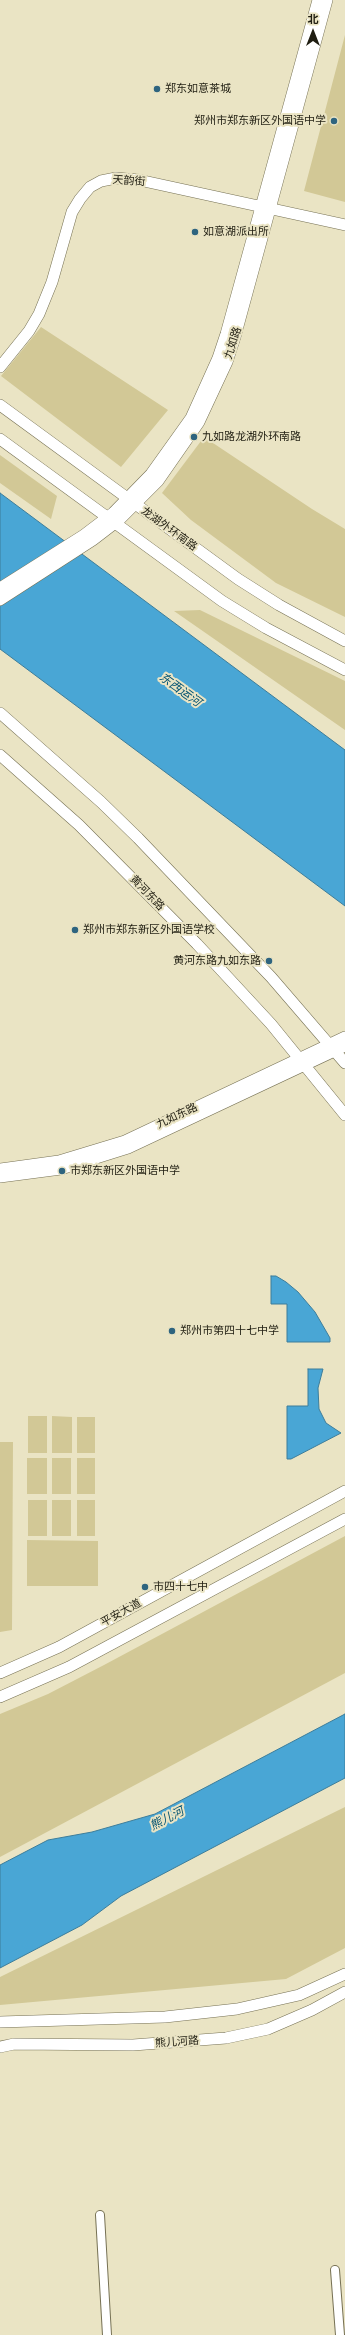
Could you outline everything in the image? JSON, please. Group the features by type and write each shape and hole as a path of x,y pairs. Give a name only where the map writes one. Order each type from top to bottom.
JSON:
{"main road":[{"name":"九如路","path":"0,600 88,538 112,519 131,501 158,481 199,422 216,387 235,337 318,0"},
{"name":"九如路","path":"266,208 327,0"},
{"name":"天韵街","path":"0,368 29,331 39,314 52,282 72,212 90,186 101,181 116,178 133,179 345,225"},
{"name":"龙湖外环南路","path":"0,405 238,579 279,605 345,641"},
{"path":"0,438 222,601 266,628 345,670"},
{"name":"九如路","path":"0,588 88,538"},
{"path":"0,713 92,794 138,838 271,976 336,1047 345,1063"},
{"name":"黄河东路","path":"0,755 115,860 237,987 302,1061 345,1115"},
{"name":"九如东路","path":"0,1169 59,1162 125,1141 336,1047 345,1037"},
{"name":"九如东路","path":"0,1177 60,1170 128,1148 302,1061"},
{"name":"平安大道","path":"0,1673 59,1647 345,1491"},
{"name":"平安大道","path":"0,1697 69,1667 345,1520"},
{"path":"0,2022 158,2017 236,2009 299,1995 345,1974"},
{"name":"熊儿河路","path":"0,2047 14,2044 133,2045 226,2038 268,2029 312,2010 345,1992"}],"street":[{"path":"100,2215 107,2335"},
{"path":"335,2270 340,2335"}],"shaded area":[{"name":"郑州市郑东新区外国语中学","path":"345,35 345,202 304,191"},
{"path":"41,327 168,410 121,467 1,376"},
{"path":"204,437 312,509 345,529 345,617 276,583 191,520 162,493"},
{"path":"0,455 57,496 51,519 0,483"},
{"path":"200,610 345,681 345,730 174,611"},
{"path":"28,1416 47,1416 47,1453 28,1453"},
{"path":"52,1416 72,1417 72,1453 52,1453"},
{"path":"77,1417 95,1417 95,1453 77,1453"},
{"path":"0,1442 13,1442 12,1630 0,1632"},
{"path":"27,1458 47,1458 47,1494 27,1494"},
{"path":"52,1458 71,1458 71,1494 52,1494"},
{"path":"77,1458 95,1458 95,1494 77,1494"},
{"path":"28,1500 47,1500 47,1536 28,1536"},
{"path":"52,1500 71,1500 71,1536 52,1536"},
{"path":"77,1500 95,1500 95,1536 77,1536"},
{"path":"345,1536 345,1673 0,1857 0,1714 48,1694"},
{"path":"27,1540 98,1541 98,1586 27,1586"},
{"path":"345,1807 345,1948 286,1979 0,2005 0,1977"}],"water":[{"name":"东西运河","path":"0,493 345,750 345,906 0,649"},
{"path":"271,1276 276,1276 298,1292 315,1312 330,1338 330,1342 287,1342 287,1304 271,1304"},
{"path":"308,1369 323,1369 318,1388 319,1409 326,1423 341,1433 291,1459 287,1459 287,1406 308,1406"},
{"name":"熊儿河","path":"345,1714 345,1778 121,1896 82,1925 0,1968 0,1865 48,1840 92,1832 155,1814"}],"place":[{"name":"郑东如意茶城","path":"157,89"},
{"name":"郑州市郑东新区外国语中学","path":"334,121"},
{"name":"如意湖派出所","path":"195,232"},
{"name":"九如路龙湖外环南路","path":"194,437"},
{"name":"郑州市郑东新区外国语学校","path":"75,930"},
{"name":"黄河东路九如东路","path":"269,961"},
{"name":"市郑东新区外国语中学","path":"62,1171"},
{"name":"郑州市第四十七中学","path":"172,1331"},
{"name":"市四十七中","path":"145,1587"}]}
